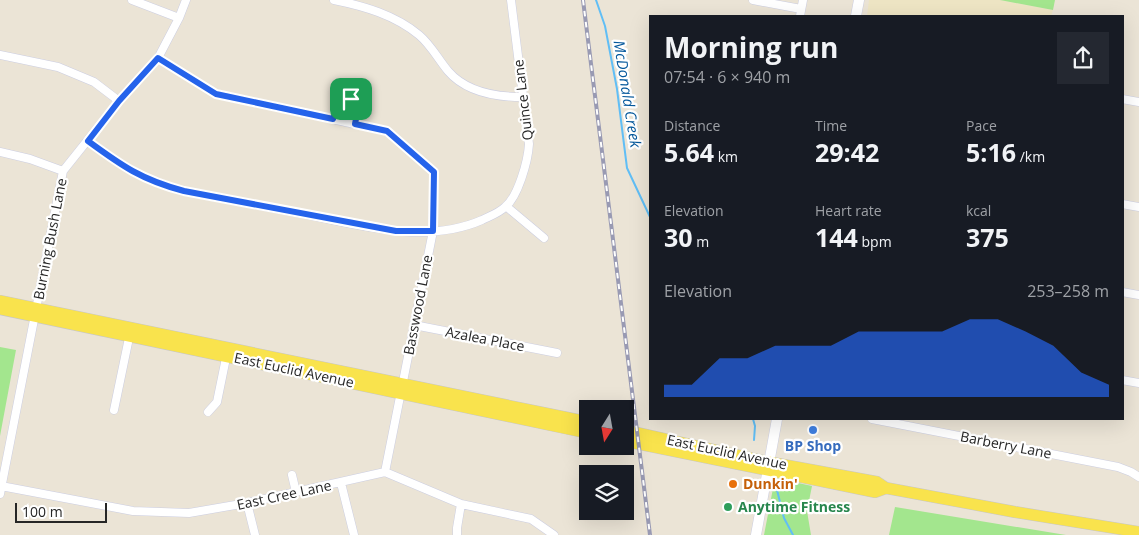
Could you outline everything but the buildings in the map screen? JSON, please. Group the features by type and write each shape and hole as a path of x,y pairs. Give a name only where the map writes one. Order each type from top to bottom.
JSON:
{"main road":[{"path":"856,15 859,0"},
{"name":"East Euclid Avenue","path":"0,301 35,312 401,388 579,420"},
{"name":"East Euclid Avenue","path":"0,309 35,312"},
{"name":"East Euclid Avenue","path":"401,388 579,431"},
{"path":"756,535 777,420"},
{"name":"East Euclid Avenue","path":"634,432 768,466"},
{"name":"East Euclid Avenue","path":"634,443 768,466 877,482 886,488 1015,512 1139,532"}],"street":[{"path":"132,0 179,18"},
{"name":"Burning Bush Lane","path":"1,490 62,171 119,101 158,58 179,18 186,0"},
{"path":"334,0 382,13 419,35 437,54 448,71 461,82 475,89 500,97 522,97"},
{"name":"Quince Lane","path":"507,207 518,186 528,158 529,144 511,0"},
{"path":"753,0 800,13 803,0"},
{"path":"0,54 58,67 94,82 119,101"},
{"name":"Basswood Lane","path":"158,58 216,94 387,131 434,172 433,231 385,472"},
{"path":"333,119 339,102 351,99 358,108 355,124"},
{"path":"1124,99 1139,102"},
{"path":"88,141 120,165 139,176 184,191 396,231 449,230 470,225 507,207 544,238"},
{"path":"0,152 30,159 62,171"},
{"path":"1124,204 1139,207"},
{"path":"1124,292 1139,295"},
{"name":"Azalea Place","path":"414,325 557,353"},
{"path":"114,410 130,332"},
{"path":"208,412 217,402 227,352"},
{"path":"1124,380 1139,383"},
{"name":"Barberry Lane","path":"877,420 1118,467 1139,477"},
{"path":"385,472 461,504 531,519 554,535"},
{"name":"East Cree Lane","path":"1,490 133,511 189,513 247,503 385,472"},
{"path":"292,475 296,492"},
{"path":"341,483 354,535"},
{"path":"247,503 255,535"},
{"path":"457,535 461,504"}],"shaded area":[{"path":"869,0 1000,0 1053,10 1051,15 867,15"}],"green space":[{"path":"1000,0 1055,0 1053,10"},
{"path":"0,347 16,350 0,436"},
{"path":"775,478 812,486 807,511 811,535 764,535"},
{"path":"895,507 1066,535 889,535"}],"waterway":[{"name":"McDonald Creek","path":"596,0 605,26 617,89 627,168 649,215"},
{"name":"McDonald Creek","path":"753,420 754,440"},
{"name":"McDonald Creek","path":"777,490 784,518 793,535"}],"railway":[{"path":"583,0 650,535"}],"place":[{"name":"BP Shop","path":"813,430"},
{"name":"Dunkin'","path":"733,484"},
{"name":"Anytime Fitness","path":"728,507"}],"route":[{"path":"158,58 216,94 333,119 339,102 351,99 358,108 355,124 387,131 434,172 433,231 396,231 363,226 184,191 139,176 120,165 88,141 119,101 158,58"}]}
